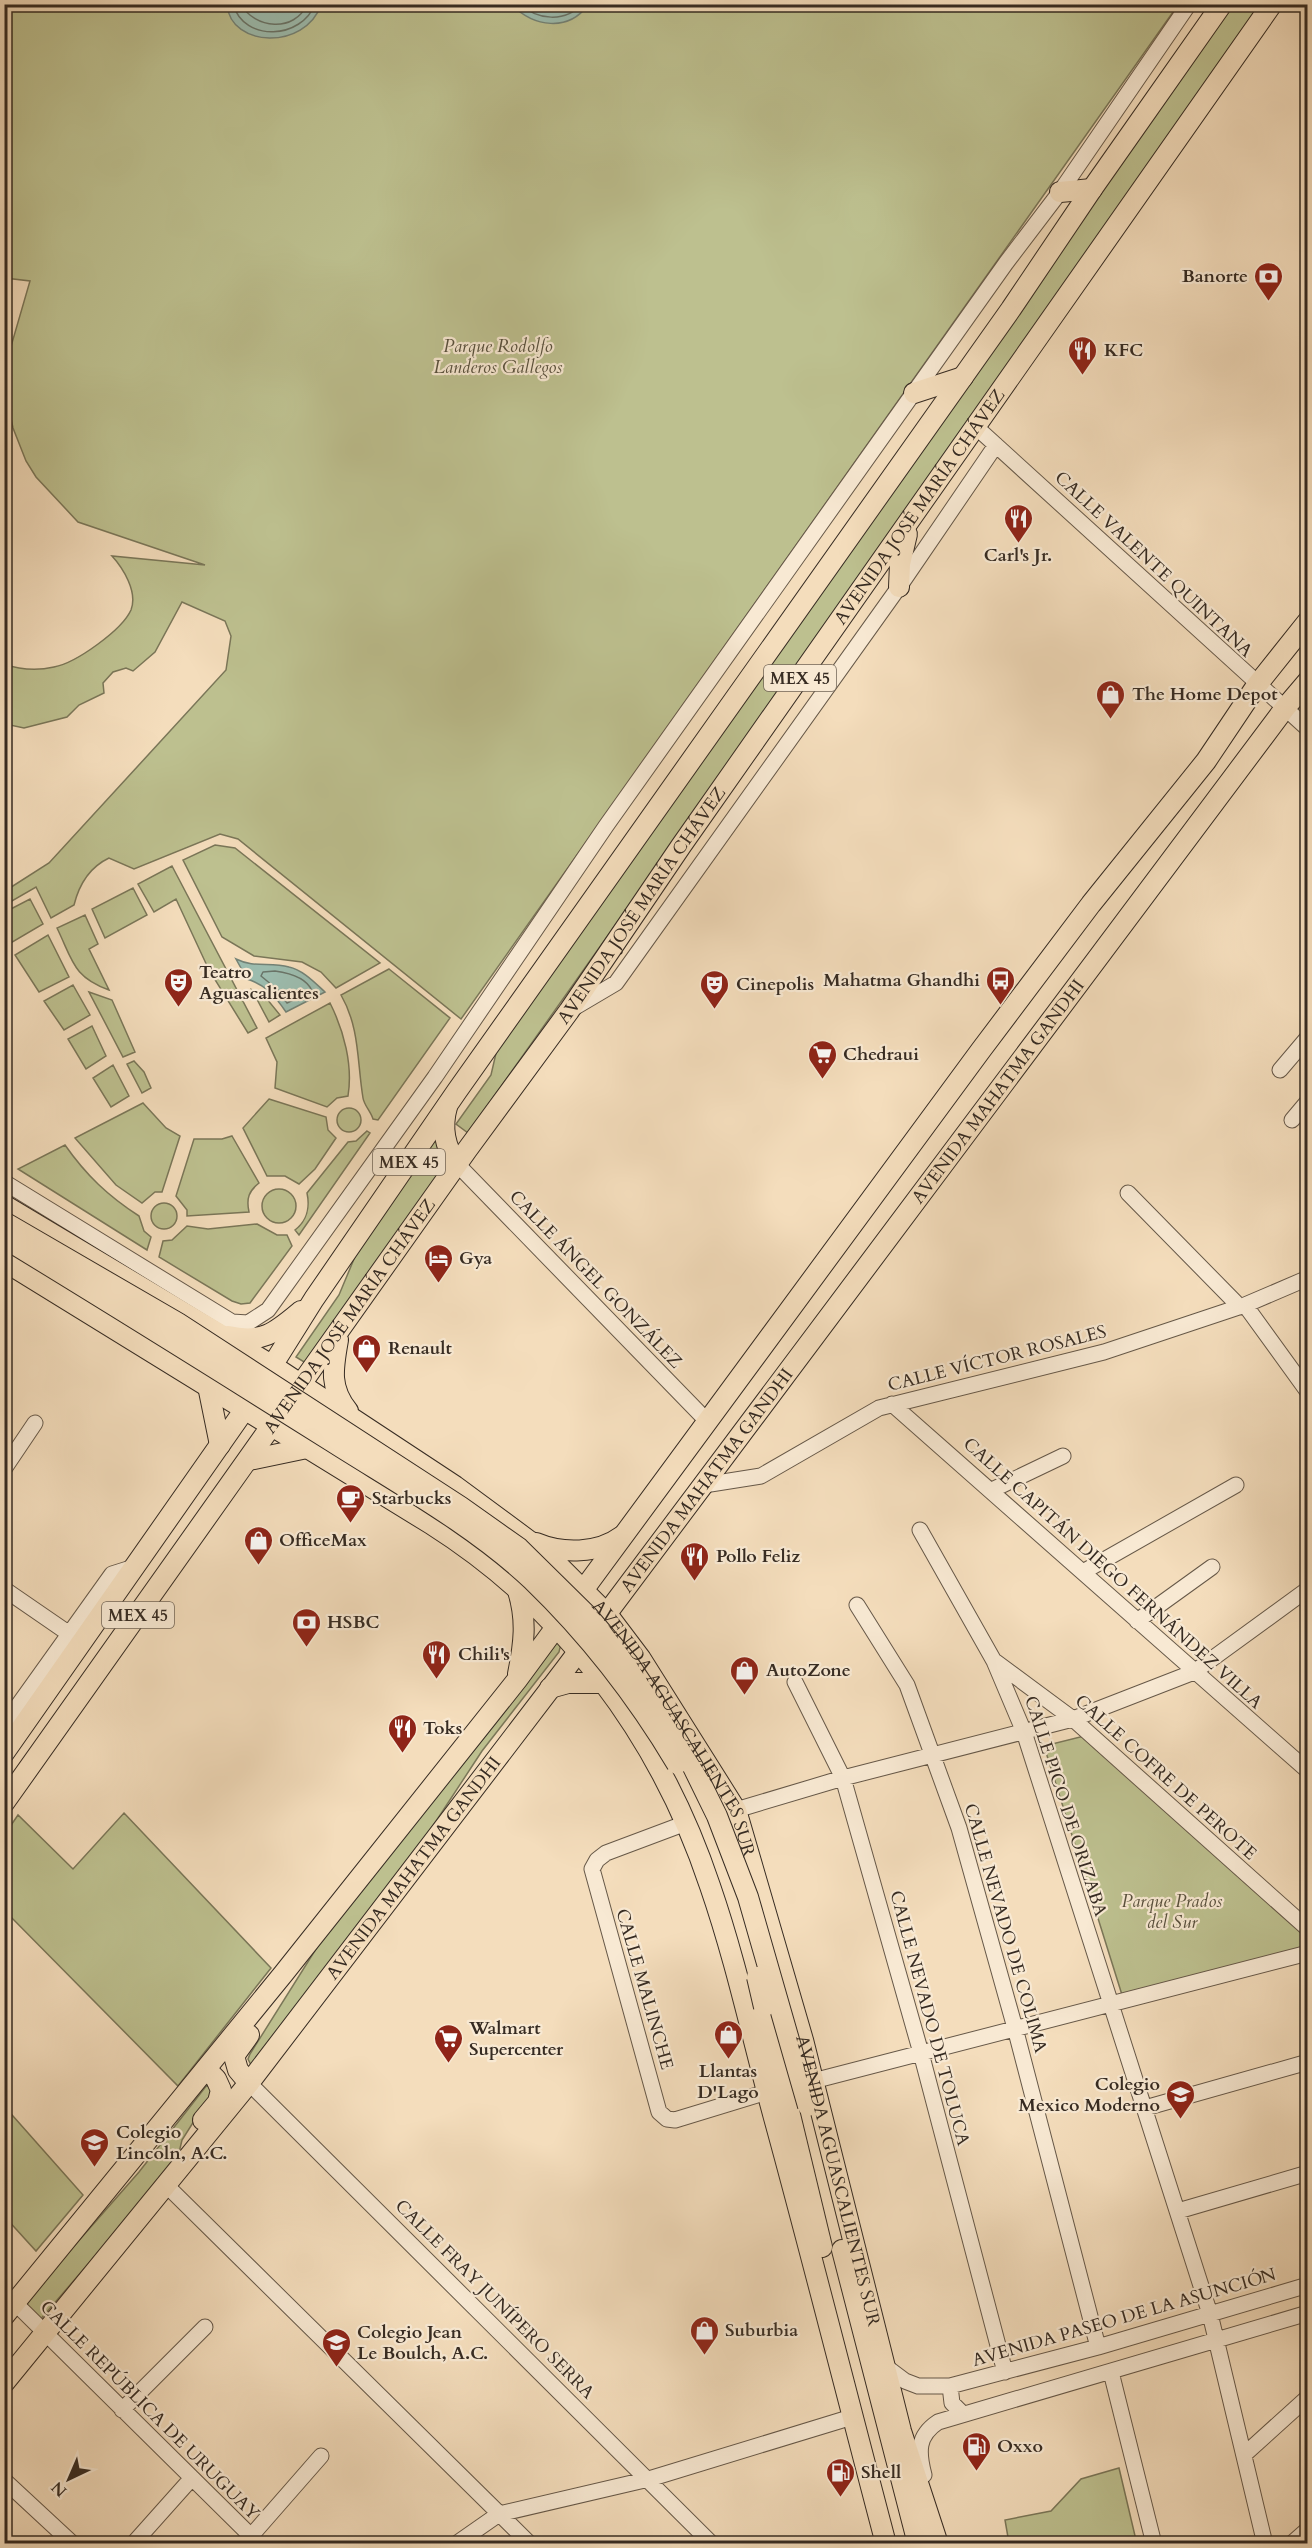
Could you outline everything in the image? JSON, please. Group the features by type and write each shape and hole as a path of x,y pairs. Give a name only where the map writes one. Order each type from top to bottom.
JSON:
{"main road":[{"name":"AVENIDA JOSÉ MARÍA CHÁVEZ","path":"4,1753 245,1410 314,1299 491,1043 963,377 1222,4"},
{"name":"AVENIDA JOSÉ MARÍA CHÁVEZ","path":"4,1803 457,1164 569,1011 681,846 1272,4"},
{"path":"1060,192 1092,189"},
{"path":"914,393 963,377"},
{"path":"899,587 901,553 914,515"},
{"name":"AVENIDA MAHATMA GANDHI","path":"10,2310 284,1973 517,1680 629,1530 707,1420 1091,904 1206,760 1257,685 1308,621"},
{"name":"AVENIDA MAHATMA GANDHI","path":"4,2383 249,2083 607,1614 1285,708 1308,681"},
{"path":"453,1098 444,1132 448,1149 457,1164"},
{"path":"4,1192 8,1212"},
{"name":"AVENIDA AGUASCALIENTES SUR","path":"8,1212 143,1287 220,1324 273,1366 456,1486 528,1540 584,1590 607,1614 642,1659 736,1810 813,2081 901,2431 936,2537"},
{"name":"AVENIDA AGUASCALIENTES SUR","path":"8,1212 479,1519 519,1548 557,1585 628,1663 693,1767 724,1832 741,1876 793,2051 861,2330 918,2544"},
{"name":"AVENIDA AGUASCALIENTES SUR","path":"4,1238 352,1455 482,1540 531,1579 603,1656 635,1698 682,1773 729,1880 773,2038 808,2193 898,2544"},
{"name":"AVENIDA AGUASCALIENTES SUR","path":"4,1261 208,1386 477,1556 517,1588 557,1626 606,1683 624,1708 671,1790 686,1823 718,1912 886,2544"},
{"path":"95,1317 115,1322 134,1319 141,1311 145,1301 143,1287"},
{"path":"220,1324 241,1338 267,1336 276,1332 314,1299"},
{"path":"340,1331 332,1369 333,1385 338,1400 356,1420"},
{"path":"208,1386 220,1444"},
{"path":"249,1460 307,1448"},
{"path":"477,1556 492,1558 506,1550 509,1533 505,1522"},
{"path":"528,1540 553,1549 579,1550 612,1543 629,1530"},
{"path":"637,1574 628,1594 626,1616 630,1639 642,1659"},
{"path":"517,1588 525,1613 525,1633 517,1680"},
{"path":"593,1668 595,1652 600,1644 612,1637 627,1640"},
{"path":"550,1688 568,1683 606,1683"},
{"path":"249,2083 238,2070 234,2056 262,2018 284,1973"},
{"path":"181,2167 184,2143 218,2102 221,2090 216,2079 206,2068"}],"street":[{"path":"220,1324 248,1323 267,1310 435,1077 606,826 1060,192 1189,4"},
{"name":"CALLE VALENTE QUINTANA","path":"976,427 1308,729"},
{"path":"569,1011 616,983 899,587 996,445"},
{"path":"467,1029 491,1043"},
{"path":"1280,1070 1308,1037"},
{"path":"435,1077 453,1098"},
{"path":"1292,1120 1308,1101"},
{"name":"CALLE ÁNGEL GONZÁLEZ","path":"457,1164 707,1420"},
{"name":"AVENIDA AGUASCALIENTES SUR","path":"4,1182 220,1324"},
{"path":"1128,1193 1243,1306 1308,1392"},
{"name":"CALLE VÍCTOR ROSALES","path":"704,1485 761,1476 879,1408 1104,1352 1243,1306 1308,1278"},
{"name":"CALLE CAPITÁN DIEGO FERNÁNDEZ VILLA","path":"892,1404 1308,1771"},
{"path":"4,1469 35,1423"},
{"path":"992,1490 1063,1456"},
{"path":"1083,1572 1236,1485"},
{"name":"CALLE PICO DE ORIZABA","path":"920,1530 994,1661 1024,1732 1218,2340 1265,2544"},
{"name":"AVENIDA JOSÉ MARÍA CHÁVEZ","path":"4,1725 112,1574 134,1567"},
{"path":"1137,1621 1212,1567"},
{"path":"4,1589 68,1634"},
{"path":"736,1810 843,1778 1073,1719 1194,1672 1308,1589"},
{"name":"CALLE NEVADO DE COLIMA","path":"857,1605 907,1685 959,1828 1015,2028 1098,2346"},
{"name":"CALLE COFRE DE PEROTE","path":"994,1661 1073,1719 1308,1929"},
{"name":"CALLE NEVADO DE TOLUCA","path":"795,1682 843,1778 921,2054 1005,2372"},
{"name":"CALLE MALINCHE","path":"686,1823 606,1852 597,1860 592,1869 659,2112 667,2119 675,2120 767,2092"},
{"path":"813,2081 1308,1953"},
{"path":"1145,2108 1308,2062"},
{"name":"CALLE FRAY JUNÍPERO SERRA","path":"249,2083 712,2544"},
{"path":"1178,2211 1308,2172"},
{"path":"166,2185 530,2544"},
{"name":"AVENIDA PASEO DE LA ASUNCIÓN","path":"885,2366 905,2381 918,2386 951,2386 1308,2285"},
{"name":"CALLE REPÚBLICA DE URUGUAY","path":"10,2310 45,2333 255,2540"},
{"path":"936,2537 935,2518 920,2458 920,2441 927,2429 938,2422 1308,2313"},
{"path":"122,2410 205,2327"},
{"path":"1111,2372 1154,2544"},
{"path":"951,2386 952,2403 963,2414"},
{"path":"1245,2454 1308,2397"},
{"path":"456,2544 499,2514 649,2479 852,2416"},
{"path":"255,2540 321,2456"},
{"path":"133,2544 191,2479"},
{"path":"4,2480 73,2544"},
{"path":"1291,2544 1308,2529"}],"green space":[{"name":"Parque Rodolfo Landeros Gallegos","path":"5,5 1178,5 461,1019 238,839 220,834 134,869 109,858 96,866 86,877 74,905 51,918 36,887 5,905 5,891 49,863 226,670 231,636 225,621 182,602 155,652 133,671 126,668 113,672 103,683 104,693 79,705 67,717 24,728 5,724 4,664 23,669 35,669 63,664 86,652 108,636 126,618 131,610 133,596 125,574 112,556 205,565 78,522 36,477 26,461 13,428 5,391 5,367 30,281 5,278"},
{"path":"1227,5 1267,5 468,1133 456,1124 491,1075 500,1036"},
{"path":"215,845 235,848 380,963 336,988 321,972 302,962 254,956 222,937 183,860"},
{"path":"172,866 257,1028 248,1033 209,970 176,899 154,912 138,884"},
{"path":"133,888 147,915 105,938 92,909"},
{"path":"30,899 43,924 9,944 5,937 5,912"},
{"path":"85,915 98,944 89,949 109,990 97,985 81,973 71,959 57,928"},
{"path":"48,935 69,977 39,992 15,955"},
{"path":"389,969 450,1018 378,1120 373,1119 364,1101 355,1033 341,995"},
{"path":"73,985 90,1015 64,1030 44,1001"},
{"path":"252,990 267,999 280,1015 269,1022"},
{"path":"89,992 112,1000 135,1052 123,1057"},
{"path":"330,1003 346,1048 349,1084 348,1096 337,1098 327,1107 275,1088 277,1062 266,1038"},
{"path":"92,1026 106,1056 86,1069 68,1039"},
{"path":"134,1061 144,1072 151,1088 142,1093 127,1064"},
{"path":"113,1065 129,1096 111,1107 93,1078"},
{"path":"269,1099 326,1117 328,1130 336,1138 315,1169 299,1184 285,1176 267,1176 243,1128"},
{"path":"143,1103 166,1128 180,1136 162,1192 155,1192 142,1203 116,1185 75,1138"},
{"path":"349,1108 358,1111 361,1120 358,1129 349,1132 340,1129 337,1120 340,1111"},
{"path":"367,1131 370,1133 299,1235 295,1230 307,1213 307,1193 348,1142 356,1141"},
{"path":"432,1132 450,1168 309,1365 296,1357 339,1295 369,1223"},
{"path":"232,1136 259,1183 249,1195 249,1212 187,1216 187,1210 176,1196 194,1139 222,1139"},
{"path":"65,1145 98,1184 139,1216 144,1231 151,1237 147,1250 18,1169"},
{"path":"279,1189 291,1194 296,1206 291,1218 279,1223 267,1218 262,1206 267,1194"},
{"path":"164,1203 173,1207 177,1216 173,1225 164,1229 155,1225 151,1216 155,1207"},
{"path":"257,1224 277,1235 287,1235 292,1246 250,1303 241,1304 232,1301 159,1257 163,1241 172,1240 187,1226 208,1229"},
{"path":"552,1640 561,1644 559,1652 482,1751 423,1841 251,2065 248,2059 250,2054 321,1941"},
{"name":"Parque Prados del Sur","path":"1084,1736 1307,1937 1307,1951 1123,1998 1044,1746"},
{"path":"124,1813 271,1968 178,2086 5,1911 5,1834 18,1815 73,1869"},
{"path":"207,2085 213,2091 182,2140 177,2161 39,2321 24,2306 139,2172"},
{"path":"5,2107 83,2195 36,2251 5,2217"},
{"path":"1119,2468 1136,2540 1124,2544 1009,2543 1005,2520 1051,2511 1081,2479"}],"water":[{"path":"227,4 321,5 313,20 300,30 285,36 270,38 254,36 241,29 232,19"},
{"path":"512,5 588,5 580,14 571,19 561,23 551,23 530,18"},
{"path":"236,959 294,969 308,977 325,992 286,1012 270,992 260,984 247,979"}],"place":[{"name":"Banorte","path":"1269,302"},
{"name":"KFC","path":"1083,376"},
{"name":"Carl's Jr.","path":"1018,544"},
{"name":"The Home Depot","path":"1111,720"},
{"name":"Mahatma Ghandhi","path":"1001,1006"},
{"name":"Teatro Aguascalientes","path":"178,1008"},
{"name":"Cinepolis","path":"715,1010"},
{"name":"Chedraui","path":"822,1080"},
{"name":"Gya","path":"438,1284"},
{"name":"Renault","path":"367,1374"},
{"name":"Starbucks","path":"351,1524"},
{"name":"OfficeMax","path":"258,1566"},
{"name":"Pollo Feliz","path":"695,1582"},
{"name":"HSBC","path":"306,1648"},
{"name":"Chili's","path":"437,1680"},
{"name":"AutoZone","path":"745,1696"},
{"name":"Toks","path":"402,1754"},
{"name":"Llantas D'Lago","path":"728,2060"},
{"name":"Walmart Supercenter","path":"448,2064"},
{"name":"Colegio Mexico Moderno","path":"1181,2120"},
{"name":"Colegio Lincoln, A.C.","path":"95,2168"},
{"name":"Suburbia","path":"704,2356"},
{"name":"Colegio Jean Le Boulch, A.C.","path":"336,2368"},
{"name":"Oxxo","path":"976,2472"},
{"name":"Shell","path":"840,2498"}]}
